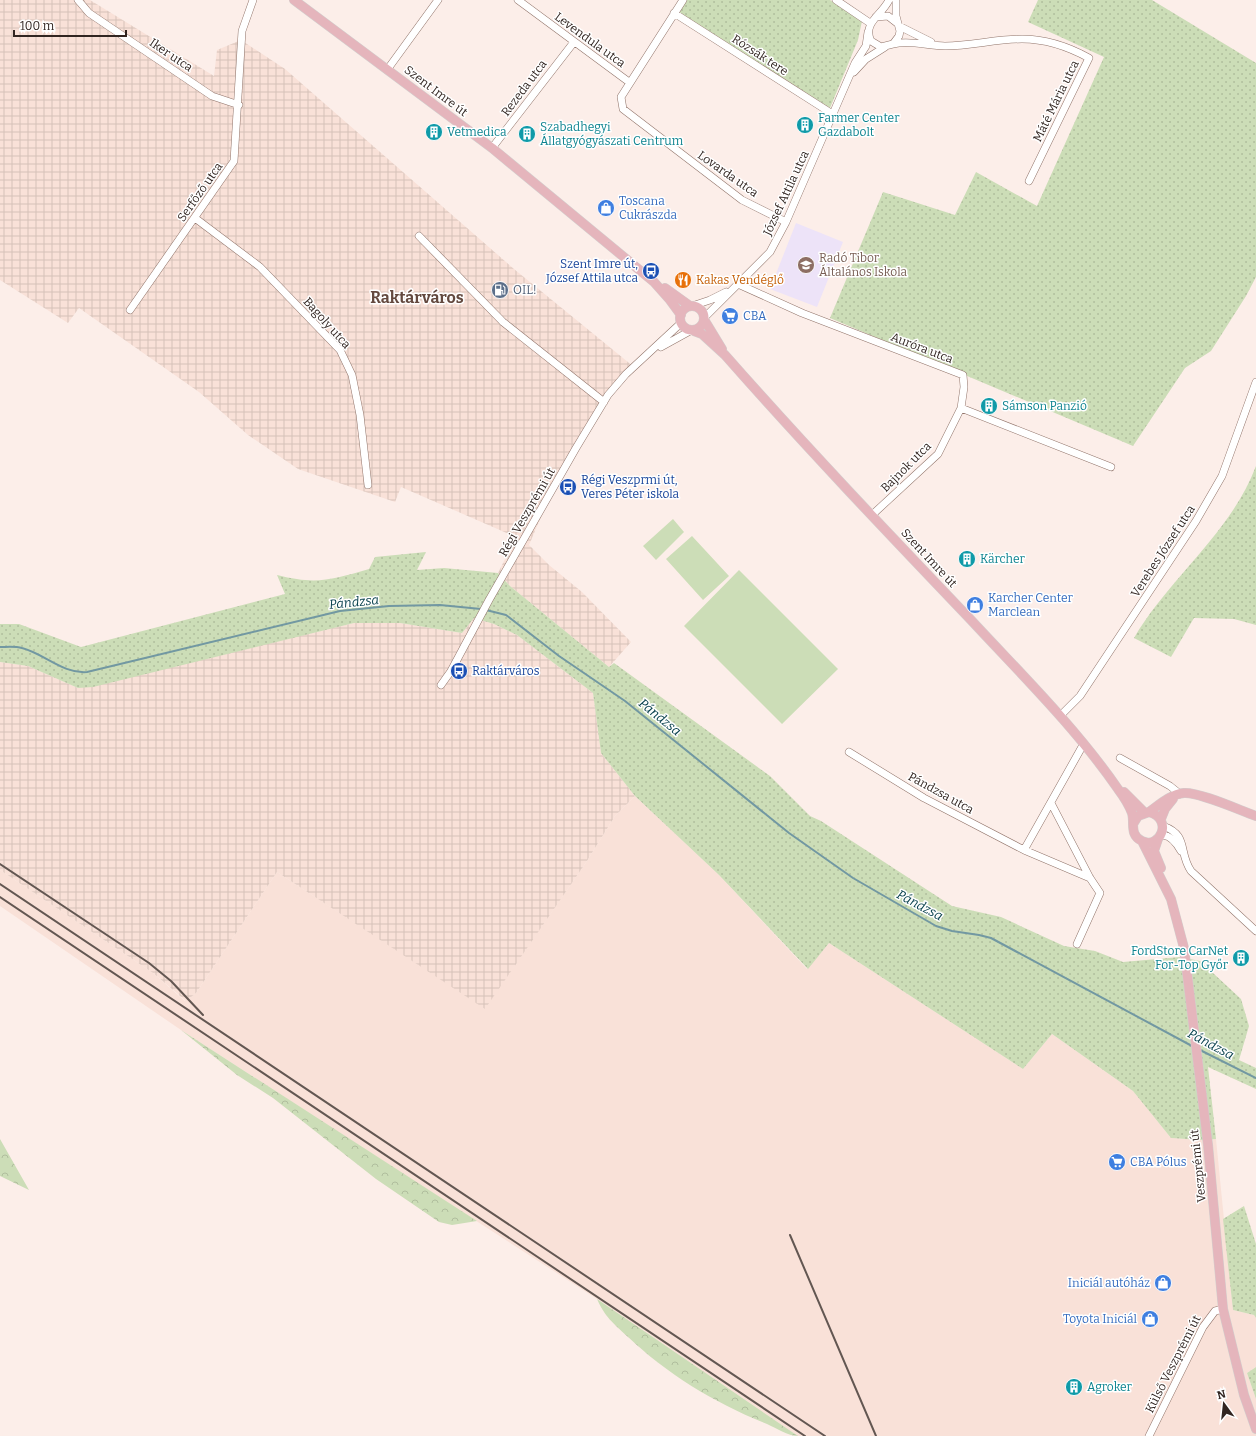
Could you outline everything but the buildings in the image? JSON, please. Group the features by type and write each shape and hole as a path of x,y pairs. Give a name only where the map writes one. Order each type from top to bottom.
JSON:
{"main road":[{"name":"Szent Imre út","path":"294,0 492,148 654,282 691,306"},
{"name":"Szent Imre út","path":"654,282 670,300 681,319"},
{"path":"691,306 699,308 705,319 701,327 692,331 684,327 681,319 683,310 691,306"},
{"name":"Szent Imre út","path":"705,319 725,355"},
{"name":"Szent Imre út","path":"692,331 702,334 725,355 1060,716 1112,780 1129,806 1134,818 1133,824"},
{"name":"Szent Imre út","path":"1112,780 1147,812"},
{"path":"1180,794 1165,809 1159,837 1150,842 1142,841 1134,834 1133,824 1138,816 1166,800 1180,794 1185,793 1197,795 1256,816"},
{"path":"1147,812 1158,816 1162,823"},
{"name":"Veszprémi út","path":"1159,837 1155,855 1167,881 1184,948 1208,1145 1223,1309 1236,1366 1256,1429"},
{"name":"Veszprémi út","path":"1142,841 1171,899"}],"street":[{"name":"Iker utca","path":"78,0 89,13 212,96 239,105"},
{"name":"Serfőző utca","path":"130,310 234,161 239,105 242,31 253,0"},
{"path":"387,70 438,0"},
{"name":"Levendula utca","path":"518,0 629,82"},
{"path":"629,82 682,0"},
{"path":"836,0 873,20 888,16 898,24"},
{"path":"885,47 871,41 868,32 873,20 884,9 889,0"},
{"path":"849,78 866,59 885,47 893,44 899,36 896,0"},
{"name":"Rózsák tere","path":"674,13 834,115"},
{"name":"Máté Mária utca","path":"898,24 914,34 942,46"},
{"name":"József Attila utca","path":"705,319 770,252 786,222 834,115 855,63 866,46 868,32"},
{"name":"Máté Mária utca","path":"893,44 905,42 942,46 1023,39 1050,43 1074,50 1089,58 1029,181"},
{"name":"Rezeda utca","path":"492,148 574,42"},
{"name":"Lovarda utca","path":"629,82 621,97 623,109 742,200 786,222"},
{"name":"Bagoly utca","path":"195,218 260,267 340,350 352,376 360,415 368,485"},
{"path":"419,236 503,322 604,402"},
{"name":"József Attila utca","path":"691,306 710,300 738,284"},
{"name":"Auróra utca","path":"738,284 802,313 963,375 964,387 960,408"},
{"name":"Régi Veszprémi út","path":"441,685 451,671 477,621 604,402 626,374 644,358 681,319"},
{"name":"Régi Veszprémi út","path":"644,358 692,331"},
{"name":"Verebes József utca","path":"1060,716 1080,696 1204,508 1222,476 1256,382"},
{"path":"960,408 1111,467"},
{"name":"Bajnok utca","path":"872,515 938,454 960,408"},
{"path":"1024,850 1083,745"},
{"name":"Pándzsa utca","path":"849,752 924,798 1024,850 1090,878"},
{"path":"1120,758 1170,786 1180,794"},
{"path":"1051,803 1090,878 1100,893 1078,944"},
{"path":"1162,823 1178,835 1183,846 1184,856"},
{"path":"1159,837 1167,836 1175,841 1191,870 1256,932"},
{"name":"Külső Veszprémi út","path":"1149,1436 1206,1322 1215,1311 1223,1309"}],"shaded area":[{"path":"0,0 90,0 214,76 217,50 241,40 285,69 514,269 634,367 608,395 553,489 529,545 549,565 582,592 631,642 609,667 510,586 498,573 516,537 401,487 395,502 298,469 248,435 199,392 79,308 68,323 0,280"},
{"name":"Radó Tibor Általános Iskola","path":"796,223 843,242 817,307 770,289"},
{"path":"474,618 494,624 517,635 593,693 601,753 635,796 615,816 585,864 485,1009 277,872 196,993 186,1001 153,973 0,870 0,662 28,666 78,688 354,623 400,623 462,633"},
{"path":"635,796 719,875 807,969 829,943 1023,1069 1052,1034 1133,1091 1171,1138 1202,1140 1216,1139 1233,1310 1254,1315 1256,1318 1256,1367 1247,1373 1256,1399 1256,1436 798,1436 597,1299 181,1030 0,906 0,870 153,973 185,1001 196,993 277,872 485,1008 585,864 615,816"}],"green space":[{"path":"686,0 830,0 862,21 858,40 830,108 679,12"},
{"path":"1038,0 1152,0 1256,63 1256,277 1246,296 1211,351 1185,368 1133,446 830,318 883,192 955,215 976,172 1037,206 1104,57 1028,22"},
{"path":"1256,466 1256,625 1234,619 1194,618 1171,657 1134,638 1164,595 1216,534 1231,513 1245,490"},
{"path":"673,519 684,532 656,560 643,546"},
{"path":"692,536 729,576 703,600 666,559"},
{"path":"426,552 417,570 444,568 498,573 510,586 609,667 614,663 770,776 810,816 821,821 952,906 1001,917 1064,946 1095,951 1123,962 1180,957 1200,961 1241,999 1249,1026 1239,1060 1256,1068 1256,1089 1208,1067 1216,1139 1202,1140 1171,1138 1133,1091 1052,1034 1023,1069 829,943 808,969 719,875 635,796 601,753 593,693 517,635 494,624 474,618 462,633 400,623 354,623 93,687 78,688 28,666 0,662 0,624 19,624 81,647 285,594 277,575 302,580 323,580 369,569 375,557"},
{"path":"739,570 838,669 782,724 684,626"},
{"path":"181,1030 477,1221 452,1225 439,1222 376,1179 273,1098 237,1075"},
{"path":"0,1139 29,1190 0,1176"},
{"path":"1244,1206 1256,1244 1256,1318 1254,1315 1233,1310 1223,1219"},
{"path":"597,1299 798,1436 786,1433 748,1416 693,1387 659,1363 613,1323 603,1311"},
{"path":"1256,1367 1256,1399 1247,1373"}],"waterway":[{"name":"Pándzsa","path":"0,647 22,648 70,670 87,672 340,611 389,606 440,605 481,609"},
{"name":"Pándzsa","path":"486,610 506,615 559,656 625,701 789,833 853,878 936,926 952,931 991,938 1192,1046"},
{"name":"Pándzsa","path":"1200,1050 1256,1078"}],"railway":[{"path":"0,864 149,963 171,981 203,1015"},
{"path":"0,884 825,1436"},
{"path":"0,897 805,1436"},
{"path":"790,1235 876,1436"}],"place":[{"name":"Farmer Center Gazdabolt","path":"805,125"},
{"name":"Vetmedica","path":"434,132"},
{"name":"Szabadhegyi Állatgyógyászati Centrum","path":"527,134"},
{"name":"Toscana Cukrászda","path":"606,208"},
{"name":"Radó Tibor Általános Iskola","path":"806,265"},
{"name":"Szent Imre út, József Attila utca","path":"651,271"},
{"name":"Kakas Vendéglő","path":"683,280"},
{"name":"OIL!","path":"500,290"},
{"name":"CBA","path":"730,316"},
{"name":"Sámson Panzió","path":"989,406"},
{"name":"Régi Veszprmi út, Veres Péter iskola","path":"568,487"},
{"name":"Kärcher","path":"967,559"},
{"name":"Karcher Center Marclean","path":"975,605"},
{"name":"Raktárváros","path":"459,671"},
{"name":"FordStore CarNet For-Top Győr","path":"1241,958"},
{"name":"CBA Pólus","path":"1117,1162"},
{"name":"Iniciál autóház","path":"1163,1283"},
{"name":"Toyota Iniciál","path":"1150,1319"},
{"name":"Agroker","path":"1074,1387"}],"district":[{"name":"Raktárváros","path":"417,297"}]}
